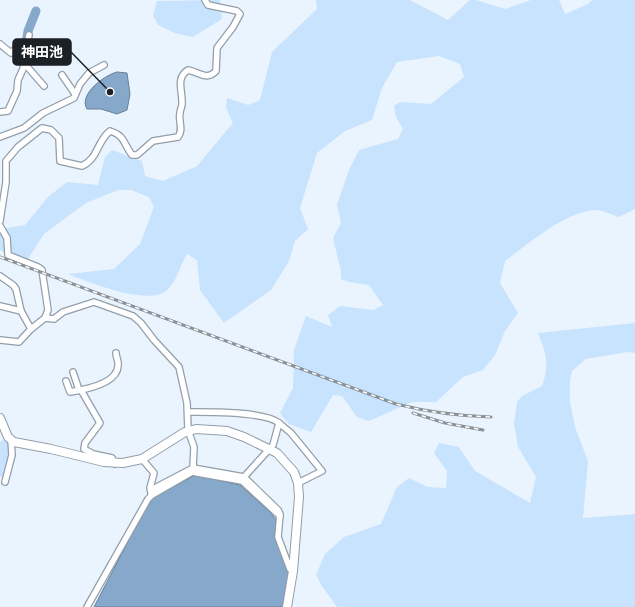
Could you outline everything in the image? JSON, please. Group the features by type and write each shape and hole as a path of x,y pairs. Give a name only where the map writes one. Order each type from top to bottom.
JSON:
{"main road":[{"path":"0,418 11,440 35,447 51,449 115,464 142,459 188,430 210,428 228,431 269,448 285,460 294,472 298,483 299,497 293,571 287,607"}],"street":[{"path":"0,221 6,182 6,161 18,148 42,128 51,130 59,138 60,161 82,166 93,159 106,134 110,131 124,140 132,155 138,155 153,142 178,137 181,132 179,114 182,104 180,84 184,73 188,70 201,76 209,76 216,71 217,48 233,28 240,14 237,11 208,5 205,0"},
{"path":"0,112 7,112 17,92 18,80 27,53 29,35"},
{"path":"0,44 11,53 18,46 27,53"},
{"path":"24,63 44,86"},
{"path":"0,137 24,128 48,110 72,99 89,74 104,65"},
{"path":"62,76 75,94"},
{"path":"0,226 8,238 8,255 42,270 48,310 45,318 31,329 20,342 0,340"},
{"path":"0,276 16,289 21,311 31,329"},
{"path":"45,318 54,319 63,312 94,302 133,316 141,323 154,340 180,367 188,412 188,430 194,447 192,468"},
{"path":"0,306 21,311"},
{"path":"66,381 69,392 97,386 112,376 118,366 116,353"},
{"path":"73,372 80,390 100,424 86,442 84,449 93,454 112,458 115,464"},
{"path":"188,412 242,414 274,418 291,433 322,471 298,483"},
{"path":"244,477 273,445 279,423"},
{"path":"5,482 12,455 11,440"},
{"path":"87,607 151,493 154,473 142,459"},
{"path":"151,493 192,468 244,477 278,510 280,516 278,536 290,570 293,571"},
{"path":"151,493 192,472 242,481 280,516"}],"shaded area":[{"path":"220,0 222,19 193,37 175,33 158,25 153,15 157,1"},
{"path":"316,0 410,0 448,20 470,0 476,0 505,9 531,0 559,0 565,14 588,4 592,0 635,0 635,209 619,217 598,210 586,211 574,215 561,221 537,237 505,261 500,283 518,313 505,331 495,355 483,370 463,377 436,402 412,402 369,421 357,417 342,396 333,395 311,432 289,424 280,413 293,388 294,350 306,316 332,327 328,315 340,306 373,310 383,305 369,285 349,282 341,279 341,271 333,238 341,223 337,205 349,170 359,150 398,139 403,129 396,117 394,106 400,102 431,104 464,77 460,64 439,56 397,62 382,88 372,120 345,131 317,153 300,208 308,229 295,241 289,261 271,290 224,323 200,290 197,260 187,254 176,277 168,289 159,294 148,296 120,292 68,274 114,269 140,244 154,207 149,197 131,190 118,190 86,203 44,234 26,262 0,250 0,229 25,225 48,197 67,182 98,185 105,157 112,150 142,161 145,176 163,181 197,166 233,123 226,108 227,98 248,105 260,100 272,52 317,9"},
{"path":"117,72 127,73 130,94 127,110 117,114 101,109 87,109 85,103 89,91 100,81"},
{"path":"635,323 635,353 627,352 586,359 572,371 570,380 570,402 575,427 588,461 583,518 635,514 635,607 337,607 316,575 325,554 344,537 381,524 397,487 409,478 428,487 446,488 447,471 434,453 439,443 459,447 475,471 530,503 536,477 518,447 514,423 517,402 522,396 542,386 546,371 546,359 538,333"},
{"path":"7,438 11,456 5,477 0,477 0,442"},
{"path":"195,475 240,485 270,512 276,520 275,538 289,573 284,607 94,607 150,499"}],"waterway":[{"path":"26,44 28,31 36,11"}],"railway":[{"path":"0,257 396,404 443,413 491,417"},
{"path":"413,413 445,423 483,430"}],"place":[{"name":"神田池","path":"110,92"}]}
